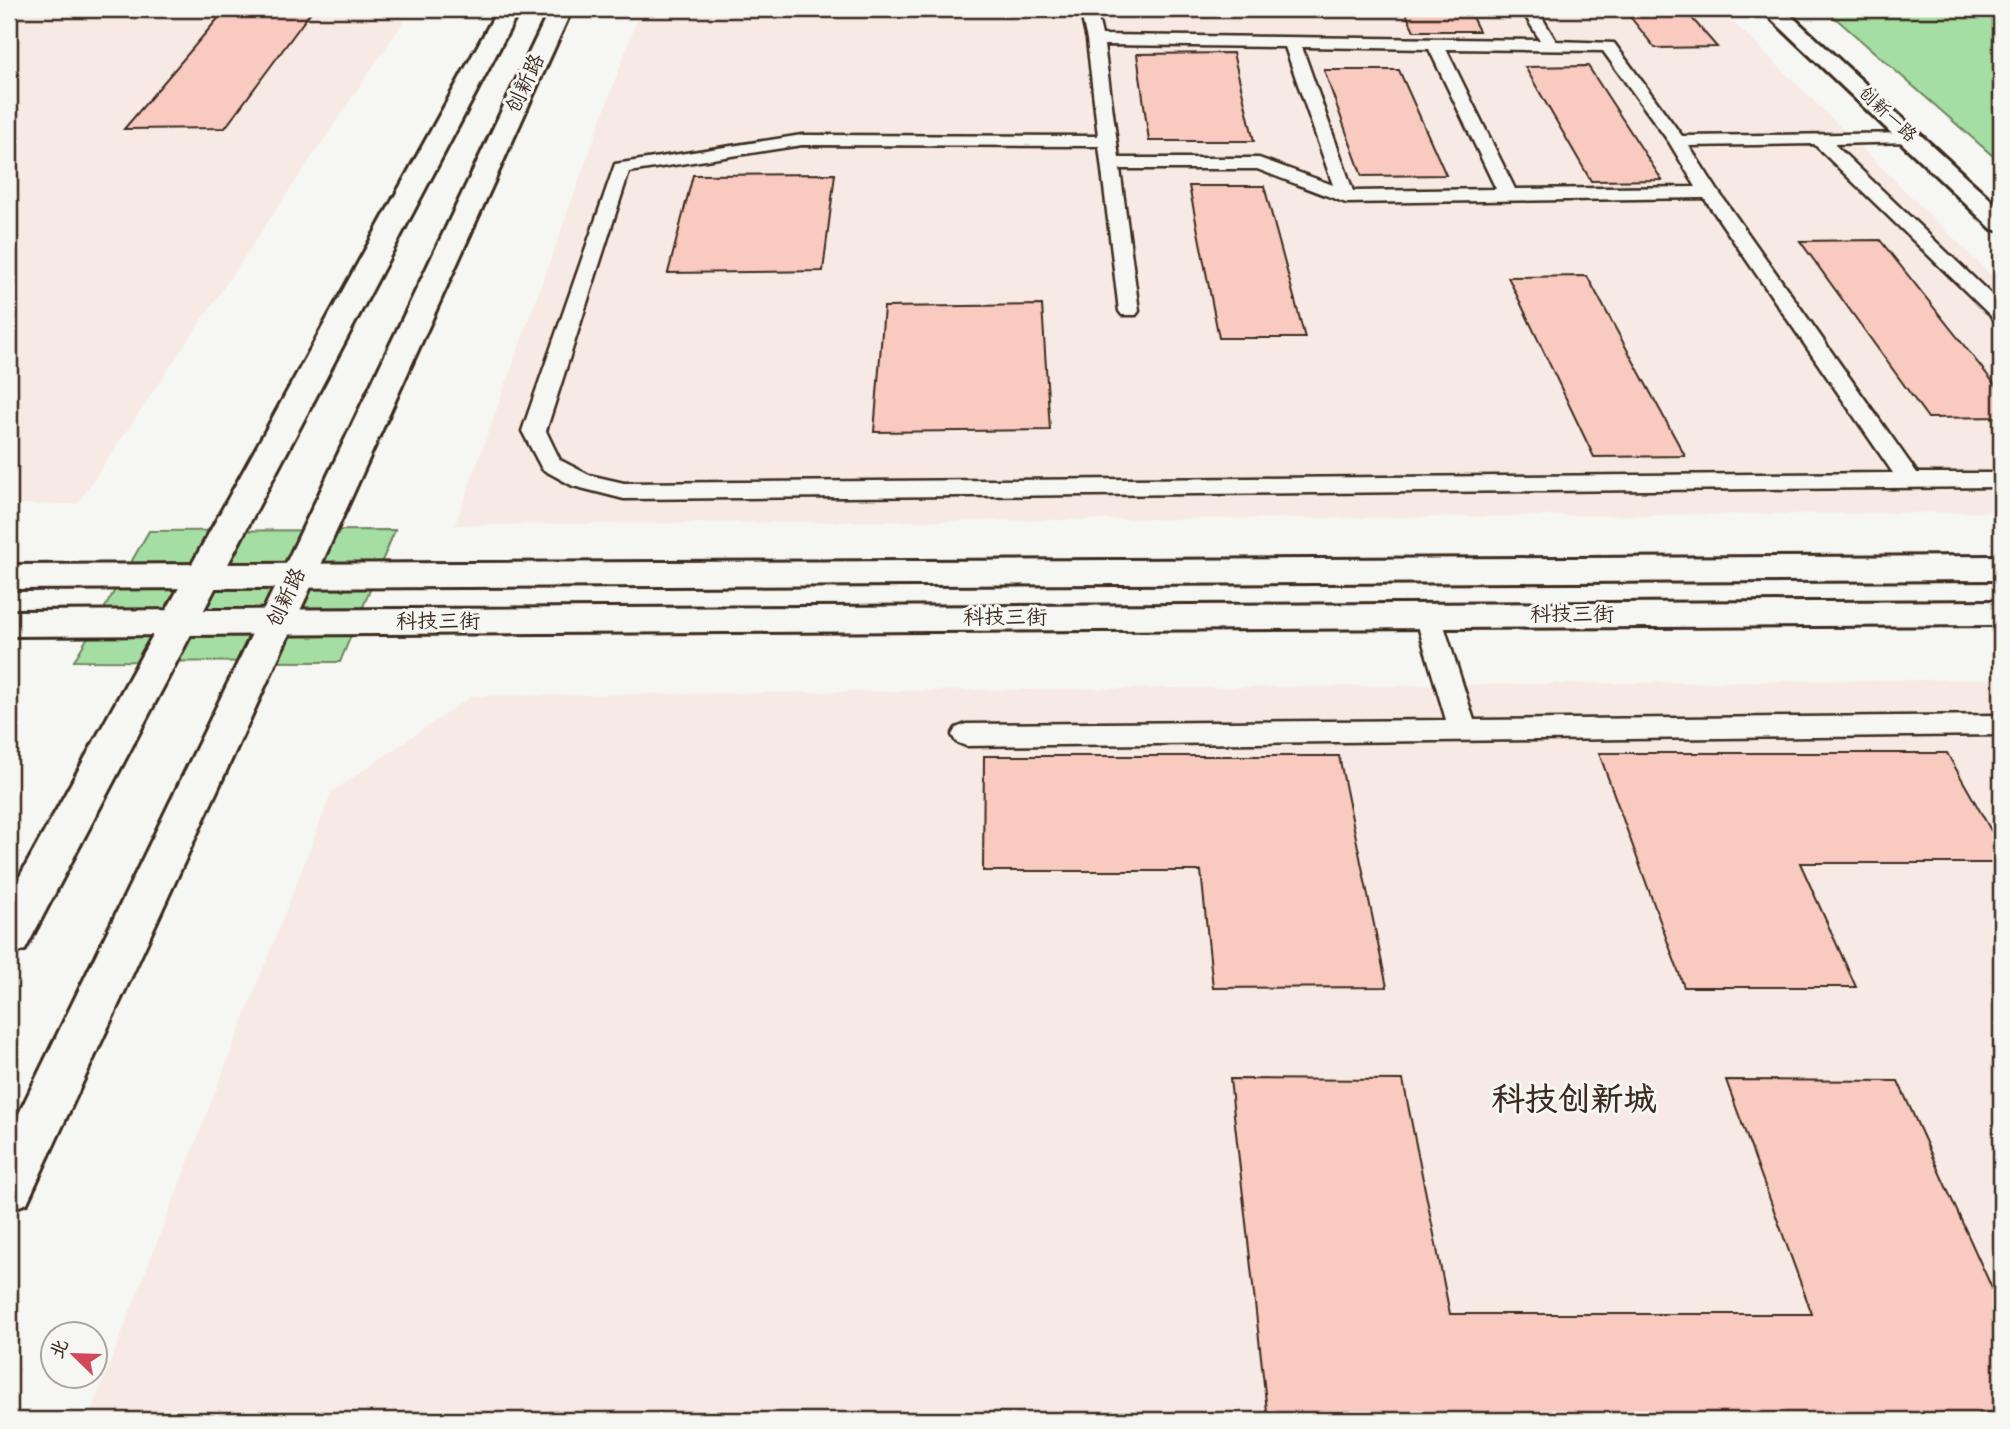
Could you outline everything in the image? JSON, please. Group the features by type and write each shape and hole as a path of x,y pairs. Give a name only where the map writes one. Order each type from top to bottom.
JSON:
{"main road":[{"path":"9,937 509,9"},
{"name":"创新路","path":"9,1186 276,623 561,9"},
{"name":"创新一路","path":"1772,9 2001,223"},
{"name":"创新一路","path":"1795,9 2001,195"},
{"path":"9,577 2001,568"},
{"name":"科技三街","path":"9,624 2001,613"}],"lane":[{"path":"1088,9 1095,40 1129,311"},
{"path":"1529,9 1551,45"},
{"path":"1095,40 1608,46 1677,141 1709,192 1910,480"},
{"path":"1292,43 1346,197"},
{"path":"1435,44 1508,194"},
{"path":"1677,141 1911,137"},
{"path":"1818,138 2001,315"},
{"path":"1108,141 802,141 621,168 534,430 550,464 581,481 624,491 2001,480"},
{"path":"1111,164 1259,163 1346,197 1709,192"},
{"path":"1428,616 1463,730"},
{"path":"966,735 2001,725"}],"shaded area":[{"path":"9,9 412,9 77,504 9,504"},
{"path":"641,9 1720,9 2001,285 2001,512 455,525"},
{"path":"2001,679 2001,1420 88,1420 100,1390 108,1390 108,1369 332,792 472,696"}],"green space":[{"path":"1825,9 2001,9 2001,163"},
{"path":"395,530 340,662 74,661 149,531"}],"building":[{"path":"226,9 313,9 225,128 124,129"},
{"path":"1220,9 1285,9 1286,12 1221,13"},
{"path":"1404,9 1468,9 1479,31 1414,31"},
{"path":"1624,9 1684,9 1717,47 1655,48"},
{"path":"1233,53 1254,141 1149,141 1137,54"},
{"path":"1588,66 1662,180 1591,181 1525,67"},
{"path":"1324,70 1399,70 1446,175 1362,176"},
{"path":"835,174 823,271 668,273 693,175"},
{"path":"1189,186 1264,186 1305,338 1219,338"},
{"path":"1880,240 2001,392 2001,417 1928,418 1800,241"},
{"path":"1587,276 1685,456 1594,457 1508,277"},
{"path":"1042,305 1050,430 874,432 884,307"},
{"path":"1599,753 1947,753 2001,848 2001,863 1800,863 1856,987 1684,987"},
{"path":"984,756 1339,756 1387,987 1213,988 1201,871 983,871"},
{"path":"1230,1079 1403,1080 1450,1314 1812,1314 1726,1080 1898,1081 2001,1308 2001,1413 1979,1413 1982,1420 1268,1420"}],"district":[{"name":"科技创新城","path":"1574,1101"}]}
